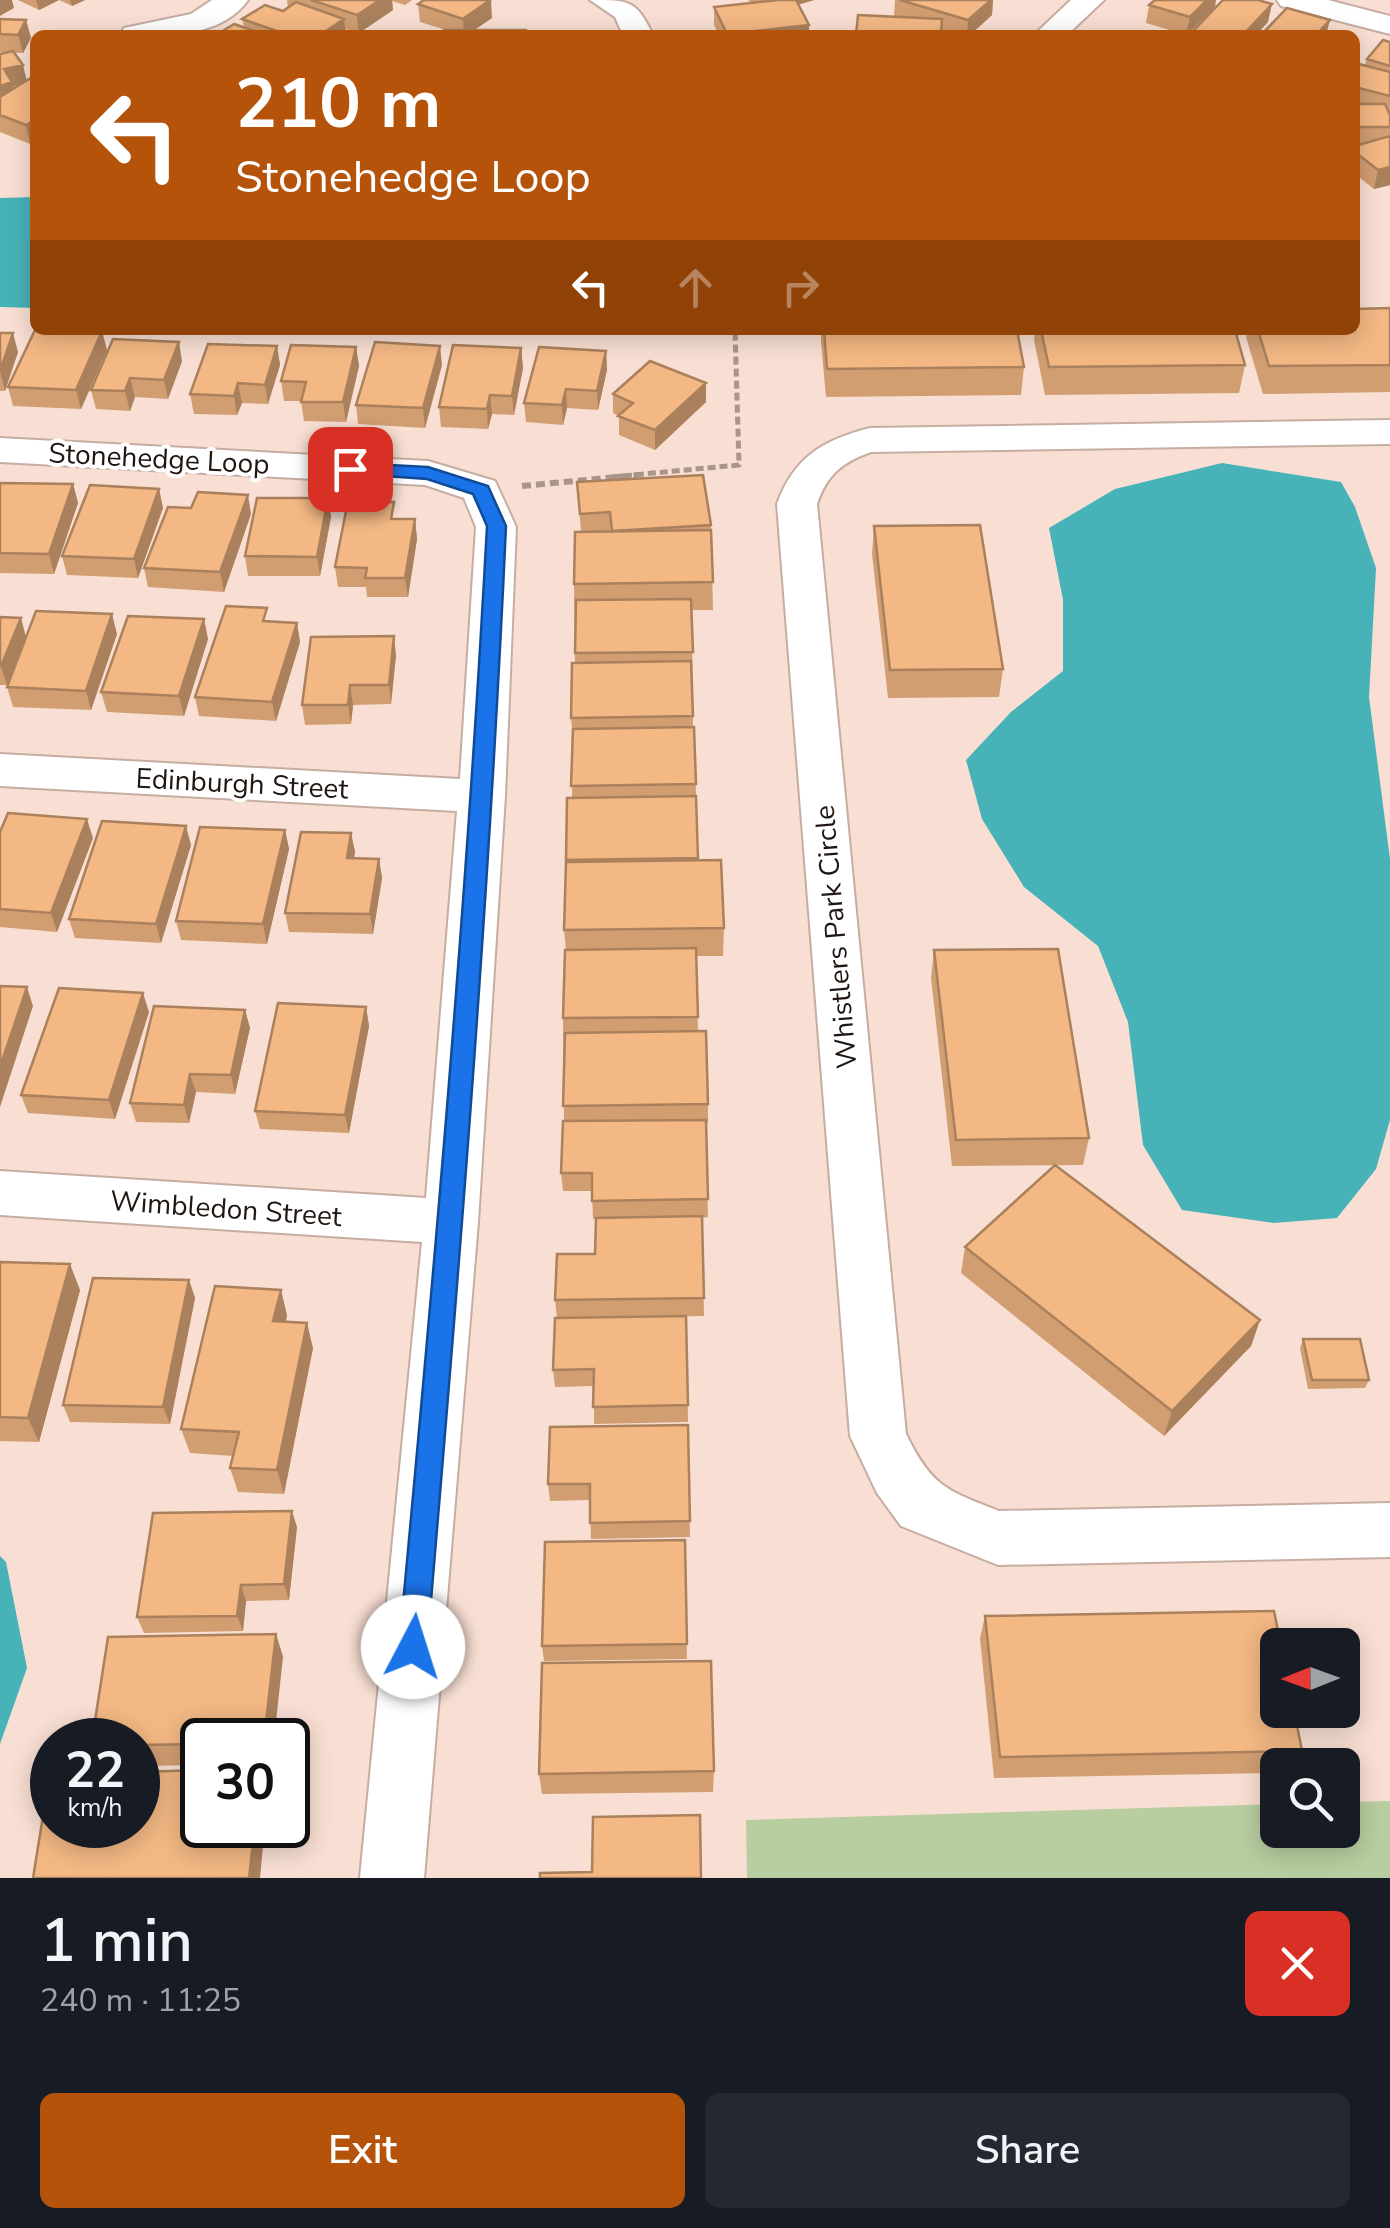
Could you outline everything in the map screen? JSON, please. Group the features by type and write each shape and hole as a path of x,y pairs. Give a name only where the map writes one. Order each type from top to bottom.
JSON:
{"street":[{"path":"158,30 200,21 233,0"},
{"path":"605,0 628,12 636,30"},
{"path":"1055,30 1089,0"},
{"path":"1292,0 1390,26"},
{"name":"Whistlers Park Circle","path":"1390,432 870,440 829,454 812,467 798,504 878,1436 897,1475 921,1507 998,1538 1390,1530"},
{"name":"Stonehedge Loop","path":"0,450 428,473 481,490"},
{"path":"392,1878 452,1222 483,796 496,526 481,490"},
{"name":"Edinburgh Street","path":"0,770 483,796"},
{"name":"Wimbledon Street","path":"0,1194 452,1222"}],"path":[{"path":"481,490 740,465 735,335"}],"green space":[{"path":"1390,1801 1390,1878 747,1878 746,1820 1260,1805 1260,1848 1360,1848 1360,1802"}],"water":[{"path":"30,197 30,308 0,307 0,198"},
{"path":"1222,463 1341,482 1355,507 1376,568 1369,697 1390,859 1390,1120 1376,1169 1337,1218 1274,1223 1182,1210 1143,1145 1128,1022 1098,946 1024,887 982,819 966,760 1011,712 1063,671 1063,600 1049,528 1115,489"},
{"path":"0,1556 6,1562 27,1668 0,1744"}],"building":[{"path":"311,0 380,0 357,15"},
{"path":"424,0 490,0 463,19 418,4"},
{"path":"796,0 809,25 725,30 714,7"},
{"path":"900,0 991,0 968,20"},
{"path":"1155,0 1207,0 1190,17 1149,5"},
{"path":"1223,0 1272,4 1248,30 1194,30"},
{"path":"296,2 344,19 328,30 274,30 242,19 265,5 283,11"},
{"path":"1287,8 1330,20 1321,30 1266,30"},
{"path":"858,15 942,19 941,30 856,30"},
{"path":"0,19 26,20 18,35 0,34"},
{"path":"234,24 251,30 224,30"},
{"path":"1383,40 1390,42 1390,66 1367,59"},
{"path":"13,51 23,65 4,69 12,82 0,86 0,54"},
{"path":"1360,64 1390,72 1390,96 1360,88"},
{"path":"30,78 30,123 26,125 0,115 0,97"},
{"path":"1360,104 1385,104 1390,127 1360,127"},
{"path":"1390,136 1390,167 1378,170 1360,156 1360,145"},
{"path":"1390,308 1390,365 1269,366 1260,335 1360,335 1360,309"},
{"path":"0,333 13,333 0,371"},
{"path":"33,335 100,335 76,390 8,387"},
{"path":"824,335 1018,335 1024,367 827,369"},
{"path":"1042,335 1236,335 1245,365 1049,367"},
{"path":"113,339 179,342 164,380 130,378 125,391 91,390"},
{"path":"375,342 440,346 423,408 356,405"},
{"path":"208,344 277,346 265,385 238,383 234,396 190,394"},
{"path":"291,345 356,347 343,402 301,402 306,382 281,381"},
{"path":"453,345 521,348 512,396 490,395 487,409 439,407"},
{"path":"539,347 606,351 597,391 566,389 562,405 524,403"},
{"path":"650,361 706,383 655,430 618,416 633,403 613,394"},
{"path":"703,475 711,525 612,531 610,512 580,514 577,482"},
{"path":"0,483 73,484 49,554 0,553"},
{"path":"90,485 159,489 134,559 62,556"},
{"path":"198,492 248,495 220,572 144,568 168,507 191,508"},
{"path":"257,498 328,498 317,557 245,556"},
{"path":"348,501 394,502 391,519 415,519 405,578 365,578 367,568 335,567"},
{"path":"980,525 1003,669 890,670 874,526"},
{"path":"711,530 713,582 574,584 575,532"},
{"path":"691,599 693,652 575,653 576,600"},
{"path":"226,606 267,608 263,621 297,623 272,702 195,697"},
{"path":"36,611 112,614 86,691 7,687"},
{"path":"128,616 204,619 179,696 101,692"},
{"path":"0,617 21,618 1,666 0,666"},
{"path":"394,636 389,685 350,685 348,705 302,705 311,637"},
{"path":"691,661 693,716 571,718 572,663"},
{"path":"694,727 696,784 571,786 573,729"},
{"path":"696,796 698,858 566,860 567,798"},
{"path":"8,813 87,819 51,913 0,909 0,832"},
{"path":"102,821 186,826 156,924 69,919"},
{"path":"200,827 285,830 263,924 176,921"},
{"path":"301,832 351,833 347,858 379,859 370,914 285,913"},
{"path":"721,860 724,928 564,930 566,862"},
{"path":"696,948 698,1017 563,1018 565,950"},
{"path":"1058,949 1089,1138 956,1140 934,950"},
{"path":"0,986 27,987 0,1067"},
{"path":"59,988 143,993 109,1100 21,1095"},
{"path":"278,1003 366,1007 345,1115 255,1111"},
{"path":"154,1006 245,1010 231,1075 190,1074 184,1105 130,1103"},
{"path":"706,1031 708,1104 563,1106 565,1033"},
{"path":"706,1120 708,1199 592,1201 592,1173 561,1173 563,1121"},
{"path":"1055,1165 1260,1320 1172,1411 965,1247"},
{"path":"702,1216 704,1298 555,1300 557,1254 595,1254 596,1218"},
{"path":"0,1262 70,1264 28,1418 0,1417"},
{"path":"93,1278 189,1280 163,1407 63,1405"},
{"path":"215,1286 281,1290 273,1321 307,1323 277,1470 230,1468 239,1432 181,1429"},
{"path":"686,1316 688,1405 593,1407 594,1369 553,1370 555,1318"},
{"path":"1303,1339 1360,1339 1369,1380 1312,1380"},
{"path":"688,1425 690,1521 590,1523 590,1484 548,1484 550,1427"},
{"path":"292,1511 284,1584 241,1585 237,1616 137,1617 153,1513"},
{"path":"685,1540 687,1644 542,1646 545,1542"},
{"path":"1274,1611 1278,1628 1260,1628 1260,1728 1298,1728 1301,1748 1000,1757 985,1616"},
{"path":"276,1634 266,1718 180,1718 180,1744 160,1745 160,1718 95,1718 108,1637"},
{"path":"711,1661 714,1771 539,1774 542,1663"},
{"path":"160,1771 180,1771 180,1848 252,1848 249,1878 33,1878 38,1848 160,1848"},
{"path":"700,1815 701,1878 540,1878 540,1873 592,1872 593,1817"}],"route":[{"path":"350,469 428,473 481,490 496,526 483,796 455,1184 413,1647"}]}
